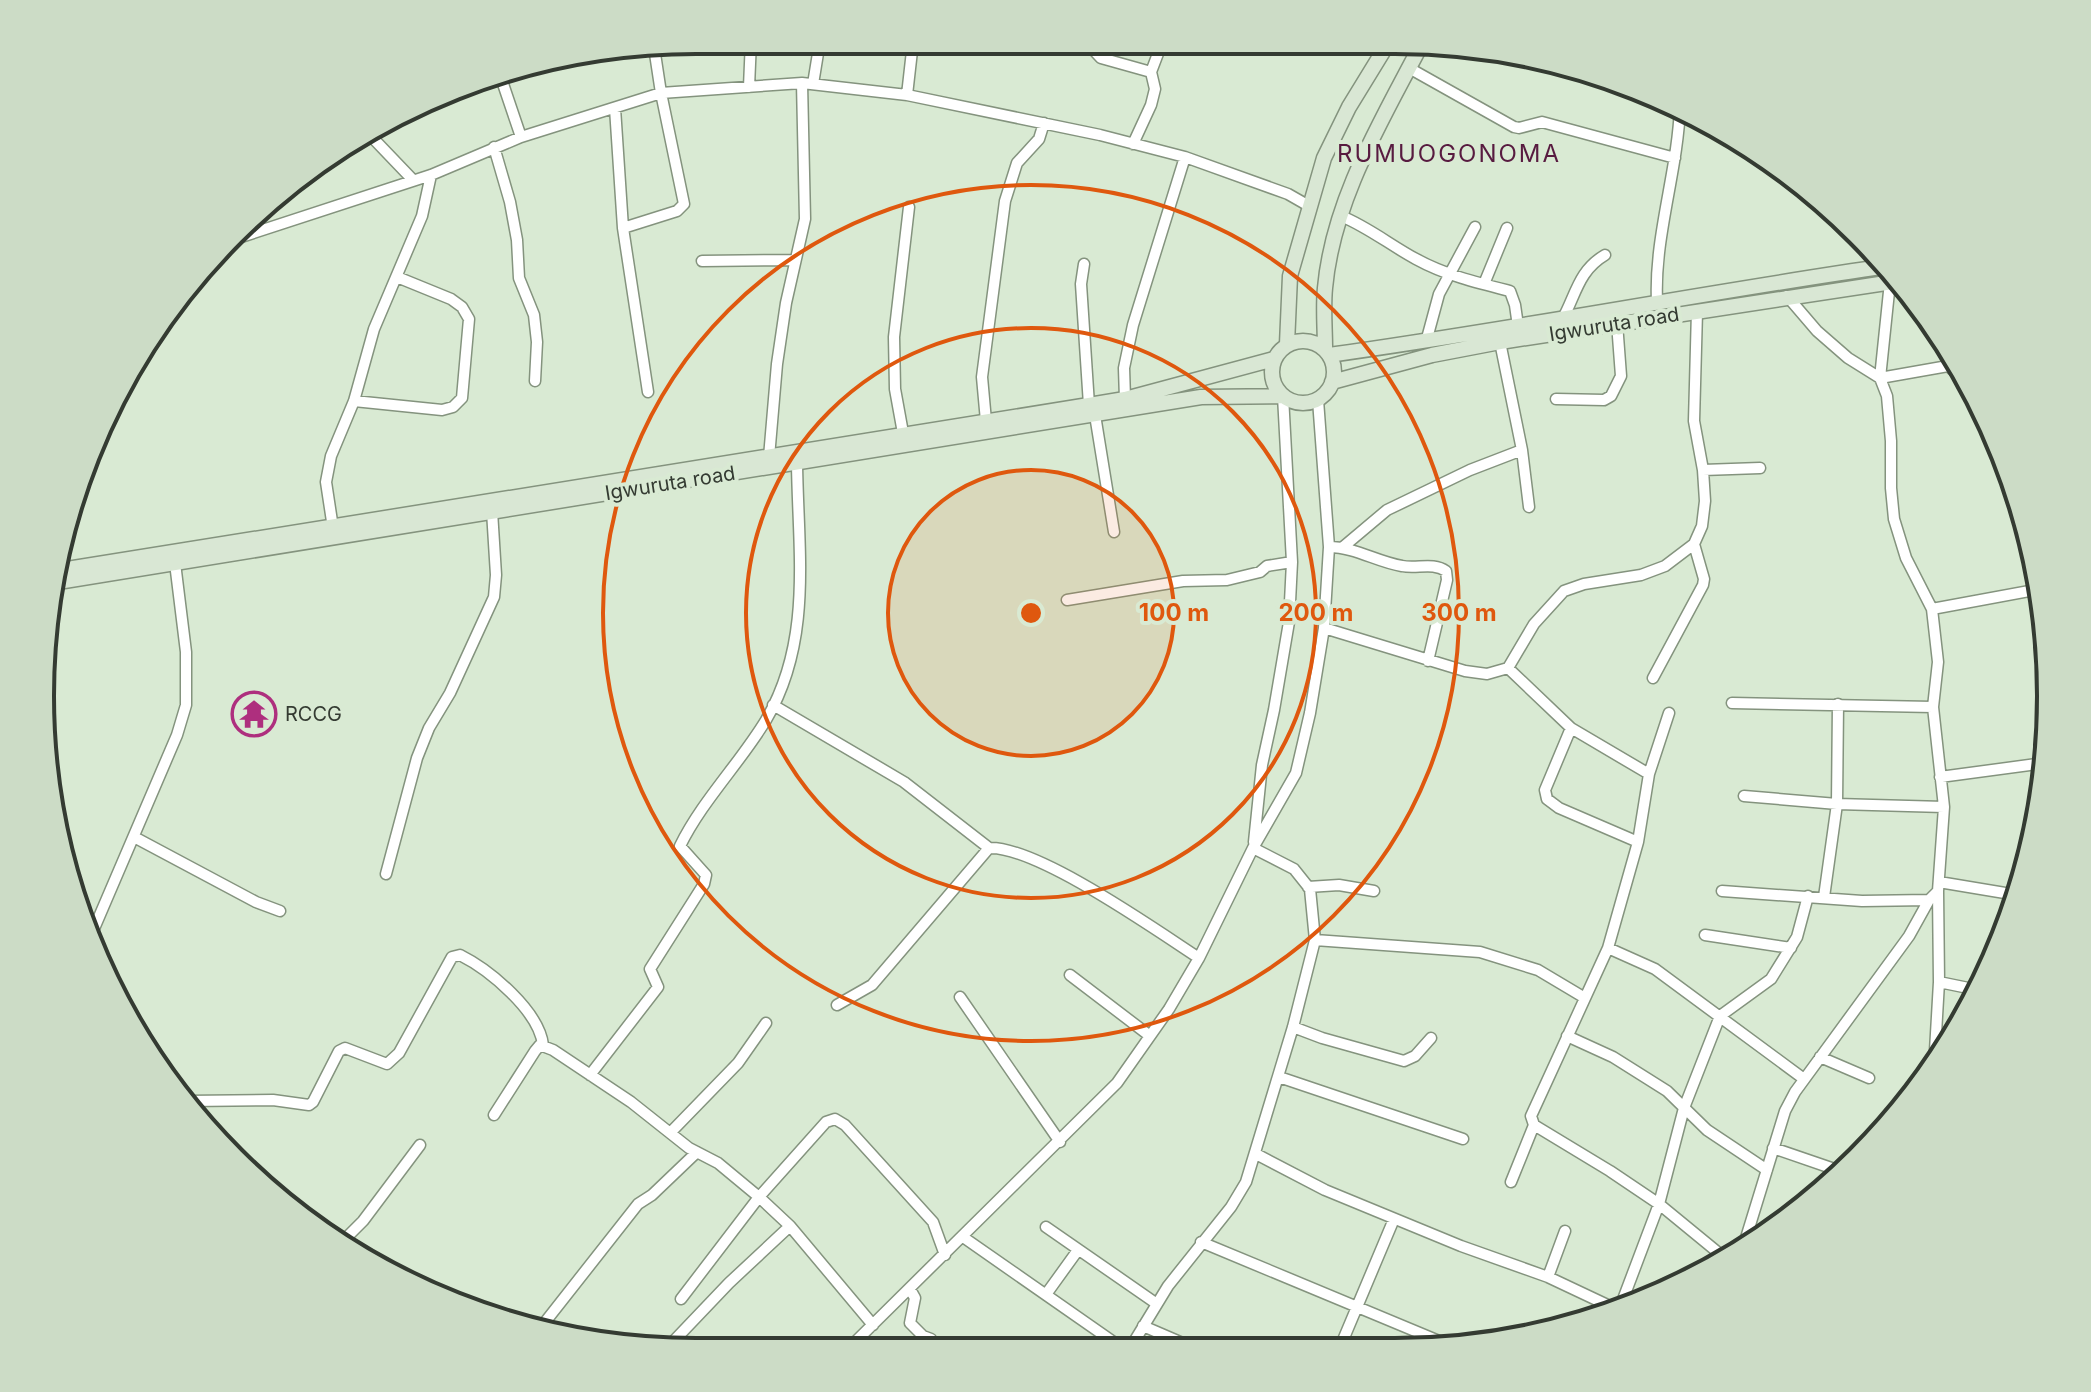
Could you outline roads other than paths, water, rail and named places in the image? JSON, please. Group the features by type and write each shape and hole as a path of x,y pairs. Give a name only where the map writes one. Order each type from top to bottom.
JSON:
{"main road":[{"path":"1287,344 1290,276 1324,158 1349,107 1381,54"},
{"path":"1327,352 1313,342 1301,340 1287,344 1274,359 1272,380 1283,396 1293,402 1318,400 1332,382 1333,365 1327,352 1325,289 1330,252 1357,167 1416,55"},
{"name":"Igwuruta road","path":"1327,352 1426,342 1657,301 1873,268"},
{"name":"Igwuruta road","path":"1332,382 1432,355 1500,342 1885,282"},
{"name":"Igwuruta road","path":"64,581 797,463 1092,410 1274,359"},
{"name":"Igwuruta road","path":"66,569 986,421 1201,397 1283,396"}],"street":[{"path":"749,87 750,54"},
{"path":"769,457 777,364 794,260 805,219 808,83 816,54"},
{"path":"907,95 912,54"},
{"path":"1097,54 1101,58 1151,72"},
{"path":"1133,144 1151,105 1155,89 1151,72 1158,54"},
{"path":"623,228 677,211 684,204 655,55"},
{"path":"1409,68 1514,127 1542,122 1675,158"},
{"path":"251,234 431,175 521,137 661,93 808,83 907,95 1133,144 1185,157 1288,194 1309,206"},
{"path":"503,84 521,137"},
{"path":"615,108 623,228 648,392"},
{"path":"1657,301 1679,120"},
{"path":"986,421 982,377 1005,201 1017,163 1039,139 1044,123"},
{"path":"375,140 413,180"},
{"path":"494,147 510,202 517,240 519,278 534,315 537,342 535,381"},
{"path":"1125,399 1124,368 1133,325 1185,157"},
{"path":"333,528 326,482 331,456 354,401 374,329 422,216 431,175"},
{"path":"903,433 895,389 894,337 909,207"},
{"path":"1341,216 1381,236 1416,259 1510,291 1518,326"},
{"path":"1426,342 1439,294 1475,227"},
{"path":"1484,284 1507,228"},
{"path":"1562,320 1580,277 1592,263 1605,255"},
{"path":"702,261 794,260"},
{"path":"1084,264 1081,284 1092,410 1114,532"},
{"path":"354,401 442,410 453,407 462,398 469,319 462,307 451,299 397,277"},
{"path":"1893,291 1880,378 1887,396 1894,519 1906,558 1932,609 1938,662 1933,707 1944,807 1938,886 1939,982 1935,1042"},
{"path":"1787,296 1817,331 1848,358 1880,378 1946,366"},
{"path":"1324,628 1428,661 1487,674 1508,668 1534,624 1564,591 1584,584 1641,575 1665,566 1694,544 1702,526 1705,501 1694,421 1697,311"},
{"path":"1556,399 1604,400 1611,396 1621,376 1617,323"},
{"path":"1500,342 1522,450 1529,507"},
{"path":"1253,848 1262,765 1289,622 1292,562 1283,396"},
{"path":"859,1338 1117,1083 1199,958 1253,848 1296,773 1324,628 1329,547 1318,400"},
{"path":"1343,547 1387,510 1483,464 1522,450"},
{"path":"590,1075 658,987 650,969 704,884 706,875 680,846 767,719 792,663 800,618 797,463"},
{"path":"1703,470 1760,468"},
{"path":"386,874 394,837 425,738 450,693 494,597 496,575 492,511"},
{"path":"1653,678 1703,585 1694,544"},
{"path":"1329,547 1343,547 1404,567 1439,566 1446,571 1447,580 1428,661"},
{"path":"1067,600 1183,581 1227,580 1260,572 1267,566 1292,562"},
{"path":"96,924 177,735 186,705 186,652 175,563"},
{"path":"1932,609 2028,591"},
{"path":"1508,668 1571,728 1649,774"},
{"path":"1732,703 1933,707"},
{"path":"1824,897 1837,804 1838,704"},
{"path":"773,705 904,782 989,848"},
{"path":"1669,713 1649,774 1638,842 1608,948 1531,1116 1534,1125 1659,1204 1717,1251"},
{"path":"1571,728 1544,795 1559,808 1638,842"},
{"path":"1940,777 2033,764"},
{"path":"1744,796 1837,804 1944,807"},
{"path":"134,837 256,902 280,911"},
{"path":"837,1005 872,985 989,848 997,847 1035,859 1199,958"},
{"path":"1135,1338 1246,1182 1279,1077 1315,940 1308,887 1294,869 1253,848"},
{"path":"1308,887 1339,885 1374,891"},
{"path":"1938,886 2005,894"},
{"path":"1752,1230 1785,1111 1804,1079 1909,936 1938,886"},
{"path":"1722,891 1862,901 1929,900"},
{"path":"1625,1295 1659,1204 1684,1108 1720,1016 1771,979 1797,937 1808,896"},
{"path":"1705,935 1791,948"},
{"path":"1315,940 1480,952 1538,970 1585,998"},
{"path":"1608,948 1655,969 1804,1079"},
{"path":"198,1101 273,1100 309,1105 339,1051 345,1048 387,1064 399,1053 452,957 460,955 505,987 541,1030 543,1045 697,1152 718,1163 759,1197 790,1226 873,1325"},
{"path":"1070,975 1150,1036"},
{"path":"1939,982 1967,988"},
{"path":"960,997 1060,1142"},
{"path":"671,1132 738,1063 766,1023"},
{"path":"1293,1027 1404,1061 1415,1056 1431,1038"},
{"path":"1567,1036 1613,1057 1667,1091 1707,1130 1767,1170"},
{"path":"494,1115 535,1051 543,1045"},
{"path":"1820,1057 1869,1078"},
{"path":"1279,1077 1463,1139"},
{"path":"681,1299 759,1197 826,1122 835,1119 845,1125 933,1222 945,1255"},
{"path":"1511,1182 1534,1125"},
{"path":"348,1236 363,1221 420,1145"},
{"path":"1773,1148 1830,1168"},
{"path":"547,1320 638,1204 652,1195 697,1152"},
{"path":"1256,1154 1325,1190 1548,1277 1604,1303"},
{"path":"1344,1338 1394,1219"},
{"path":"677,1338 790,1226"},
{"path":"1046,1227 1157,1304"},
{"path":"1548,1277 1565,1231"},
{"path":"963,1237 1110,1338"},
{"path":"1201,1242 1430,1337"},
{"path":"1047,1293 1078,1250"},
{"path":"910,1289 915,1298 910,1323 928,1338"},
{"path":"1143,1326 1171,1338"}],"place":[{"name":"RCCG","path":"254,714"}],"district":[{"name":"RUMUOGONOMA","path":"1449,153"}]}
